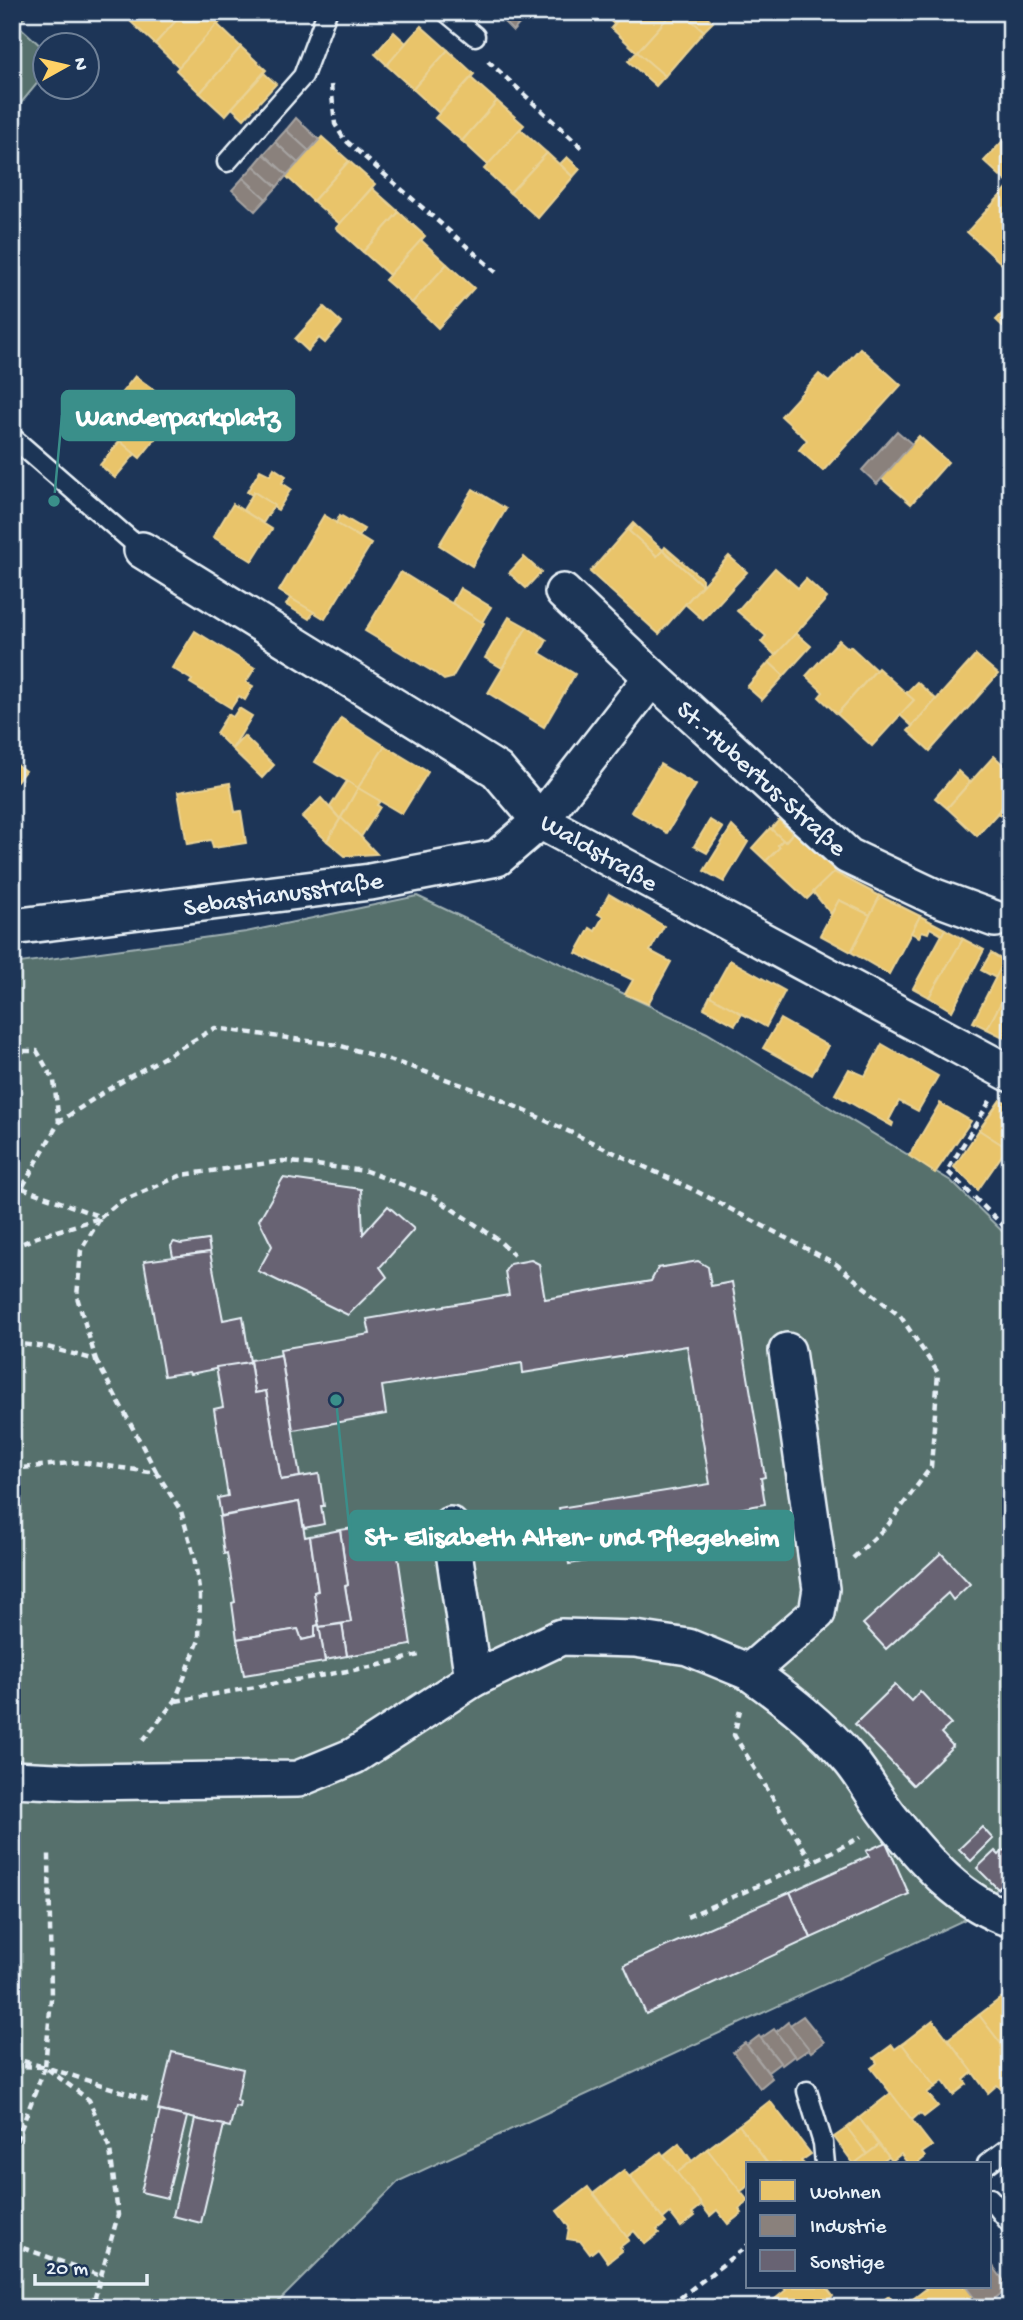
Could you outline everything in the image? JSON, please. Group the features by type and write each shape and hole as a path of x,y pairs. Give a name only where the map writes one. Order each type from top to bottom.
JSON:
{"street":[{"name":"Waldstraße","path":"142,550 497,770 540,821 1009,1073"},
{"name":"St.-Hubertus-Straße","path":"563,592 848,856 935,897 995,919"},
{"name":"St.-Hubertus-Straße","path":"540,821 652,677"},
{"name":"Sebastianusstraße","path":"12,927 370,883 497,858 540,821"},
{"path":"749,1672 817,1613 821,1589 787,1351"},
{"path":"450,1525 473,1679"},
{"path":"12,1779 78,1782 298,1779 355,1756 473,1679 561,1637 635,1639 688,1647 749,1672 780,1694 850,1760 893,1821 950,1884 991,1913 1011,1919"}],"lane":[{"path":"227,162 303,76 327,12"},
{"path":"446,12 475,36"},
{"path":"12,437 142,550"},
{"path":"807,2091 823,2143 825,2162"},
{"path":"990,2162 1011,2146"},
{"path":"992,2201 1011,2225"}],"path":[{"path":"475,36 483,56 582,148"},
{"path":"331,75 335,124 344,139 496,272"},
{"path":"22,1188 59,1122 107,1090 215,1028 338,1045 409,1066 493,1096 694,1190 836,1264 901,1317 938,1373 931,1467 888,1525 821,1589"},
{"path":"12,1051 37,1051 54,1081 59,1122"},
{"path":"1009,1073 947,1171 1011,1233"},
{"path":"139,1745 175,1701 199,1640 200,1596 194,1556 181,1511 157,1473 96,1360 77,1297 81,1250 101,1217 119,1202 182,1175 284,1161 366,1171 434,1198 497,1239 514,1255"},
{"path":"12,1189 22,1188 101,1217"},
{"path":"12,1248 37,1237 101,1217"},
{"path":"12,1343 47,1347 96,1360"},
{"path":"12,1469 80,1462 157,1473"},
{"path":"175,1701 376,1666 419,1655"},
{"path":"749,1672 734,1735 812,1862"},
{"path":"687,1917 812,1862 893,1821"},
{"path":"12,2152 46,2067 51,1999 49,1854"},
{"path":"12,2057 149,2100"},
{"path":"12,2066 46,2067 89,2100 110,2149 118,2215 92,2308"},
{"path":"12,2244 101,2276"},
{"path":"680,2298 746,2247"},
{"path":"997,2308 1011,2297"}],"green space":[{"path":"12,12 29,12 18,25 32,38 32,90 12,114"},
{"path":"417,896 707,1033 951,1181 1011,1240 1011,1876 964,1920 399,2181 272,2308 12,2308 12,964 246,932"}],"building: Wohnen":[{"path":"140,12 184,12 155,44 131,22"},
{"path":"184,12 211,12 221,21 179,67 155,44"},
{"path":"601,12 625,12 614,24"},
{"path":"625,12 673,12 637,52 611,28"},
{"path":"673,12 682,12 704,31 665,76 637,52"},
{"path":"682,12 702,12 713,22 704,31"},
{"path":"217,24 241,47 200,93 176,70"},
{"path":"421,26 448,50 413,89 386,65"},
{"path":"394,32 406,43 387,65 375,54"},
{"path":"241,47 266,70 225,116 200,93"},
{"path":"448,50 474,74 439,113 413,89"},
{"path":"637,52 665,76 656,86 628,61"},
{"path":"264,73 276,84 244,119 232,108"},
{"path":"471,78 497,101 462,141 435,118"},
{"path":"497,101 524,125 488,165 462,141"},
{"path":"520,129 547,153 510,193 484,169"},
{"path":"1011,132 1011,255 1002,264 967,232 1010,185 984,161"},
{"path":"322,137 349,161 313,201 286,176"},
{"path":"547,153 573,177 538,218 510,193"},
{"path":"567,157 580,169 573,177 560,164"},
{"path":"349,161 375,184 340,224 313,201"},
{"path":"372,188 399,212 363,252 336,228"},
{"path":"399,212 425,236 389,275 363,252"},
{"path":"421,240 447,264 412,303 385,280"},
{"path":"447,264 474,288 438,328 412,303"},
{"path":"1011,304 1011,334 996,320"},
{"path":"324,307 342,323 325,343 319,338 308,351 295,339"},
{"path":"860,348 901,385 823,471 799,450 807,440 781,416 819,374 829,382"},
{"path":"135,376 178,411 140,458 97,423"},
{"path":"919,436 948,462 911,504 881,478"},
{"path":"120,441 135,454 115,478 100,465"},
{"path":"274,468 286,476 282,483 291,489 278,510 254,492 252,495 247,492 260,470 270,475"},
{"path":"473,489 506,509 472,566 439,545"},
{"path":"254,492 274,505 263,523 243,510"},
{"path":"233,504 272,529 252,561 213,537"},
{"path":"324,515 371,544 325,619 279,591"},
{"path":"340,515 364,529 359,537 336,523"},
{"path":"633,523 635,525 629,531 657,556 663,550 702,585 659,634 590,572"},
{"path":"635,525 663,550 657,556 629,531"},
{"path":"665,547 702,579 702,585 663,550"},
{"path":"729,556 747,572 703,620 685,604"},
{"path":"524,557 541,572 526,588 509,573"},
{"path":"775,568 798,588 806,579 827,598 776,656 761,642 766,636 737,611"},
{"path":"401,572 484,623 452,678 444,680 365,631"},
{"path":"460,588 491,607 482,622 452,603"},
{"path":"290,598 314,612 309,619 286,605"},
{"path":"509,617 527,627 502,668 485,658"},
{"path":"527,627 547,640 540,653 575,674 544,727 488,693"},
{"path":"195,631 255,668 246,682 253,686 245,700 239,696 231,708 190,683 192,680 172,668"},
{"path":"796,633 811,646 784,676 769,662"},
{"path":"839,640 848,648 850,646 876,670 837,714 819,697 823,692 806,676"},
{"path":"976,655 998,674 930,751 908,731"},
{"path":"769,662 784,676 762,700 747,687"},
{"path":"878,668 914,700 872,746 837,714"},
{"path":"917,682 936,699 912,726 900,715 914,700 906,693"},
{"path":"239,708 252,716 232,749 216,733 228,714 233,717"},
{"path":"341,718 385,746 358,788 315,762"},
{"path":"244,736 274,765 262,778 232,749"},
{"path":"385,746 428,772 402,814 358,788"},
{"path":"994,756 1011,772 1011,798 977,836 947,808"},
{"path":"12,761 25,771 12,787"},
{"path":"660,764 696,785 667,833 631,812"},
{"path":"958,771 970,782 947,808 935,798"},
{"path":"347,781 358,788 340,819 330,807"},
{"path":"230,783 235,812 241,811 246,843 213,848 211,840 187,844 178,792"},
{"path":"358,788 380,801 377,805 380,807 361,837 341,818"},
{"path":"321,798 340,819 327,841 302,817"},
{"path":"1011,798 1011,823 1010,824 997,813"},
{"path":"341,818 377,854 345,856 327,841"},
{"path":"710,820 723,828 707,853 694,846"},
{"path":"779,820 792,833 785,842 771,829"},
{"path":"732,826 748,842 724,882 704,871"},
{"path":"770,828 783,840 766,861 752,848"},
{"path":"794,832 835,871 807,899 766,861 780,847 778,845"},
{"path":"834,872 880,896 870,915 839,900 831,914 813,892"},
{"path":"609,894 664,926 650,951 671,962 648,1004 625,994 633,980 576,953 590,928 595,931 603,917 598,914"},
{"path":"880,896 920,916 889,974 851,952"},
{"path":"839,900 870,915 851,952 820,935"},
{"path":"920,916 945,929 942,935 930,928 928,933 922,931 919,937 911,933"},
{"path":"945,929 963,939 929,997 913,988"},
{"path":"963,939 984,950 952,1011 929,997"},
{"path":"991,953 1004,961 996,978 981,970"},
{"path":"730,960 785,991 766,1027 710,996"},
{"path":"1004,961 1011,964 1011,984 987,1029 973,1022"},
{"path":"1011,984 1011,1041 987,1029"},
{"path":"710,996 742,1014 735,1025 704,1008"},
{"path":"780,1019 828,1046 812,1075 763,1048"},
{"path":"882,1044 938,1076 918,1111 899,1101 889,1120 893,1123 892,1126 835,1094 849,1069 865,1076"},
{"path":"1000,1100 1011,1104 1011,1139 1007,1148 979,1130"},
{"path":"940,1103 971,1121 935,1173 909,1156"},
{"path":"979,1130 1007,1148 978,1190 954,1167"},
{"path":"1011,1992 1011,2057 979,2015"},
{"path":"979,2015 1011,2057 1004,2064 1011,2073 1011,2081 1001,2089 997,2085 988,2093 948,2039"},
{"path":"933,2020 973,2072 964,2080 967,2084 953,2095 943,2081 935,2087 902,2044"},
{"path":"902,2044 935,2087 927,2093 938,2106 924,2117 920,2113 912,2120 871,2068 877,2063 874,2058 892,2045 895,2049"},
{"path":"891,2093 932,2146 922,2153 925,2157 919,2162 907,2162 901,2154 892,2161 859,2118"},
{"path":"770,2101 811,2154 802,2162 767,2162 739,2125"},
{"path":"859,2118 879,2145 867,2154 847,2128"},
{"path":"739,2125 767,2162 746,2162 746,2188 740,2192 707,2149"},
{"path":"847,2128 867,2154 853,2162 834,2137"},
{"path":"679,2143 692,2161 677,2173 664,2155"},
{"path":"879,2145 889,2157 883,2162 857,2162"},
{"path":"707,2149 746,2198 746,2203 739,2209 742,2213 728,2224 717,2210 710,2216 677,2173"},
{"path":"661,2152 702,2205 692,2213 695,2216 681,2227 670,2213 663,2219 630,2176"},
{"path":"624,2170 666,2223 657,2230 659,2233 645,2244 634,2231 627,2237 594,2193"},
{"path":"588,2187 629,2240 620,2247 622,2251 608,2262 598,2248 590,2254 580,2241 567,2239 569,2227 557,2211"},
{"path":"784,2288 827,2288 833,2296 818,2308 764,2308 786,2290"},
{"path":"967,2288 973,2295 956,2308 901,2308 926,2289"},
{"path":"889,2296 898,2308 873,2308"}],"building: Industrie":[{"path":"508,12 530,12 513,31 502,20"},
{"path":"296,118 319,140 309,151 286,130"},
{"path":"286,130 309,151 298,163 275,142"},
{"path":"275,142 298,163 287,175 264,154"},
{"path":"264,154 287,175 277,187 254,166"},
{"path":"254,166 277,187 266,199 243,178"},
{"path":"243,178 266,199 255,211 232,190"},
{"path":"897,431 912,444 877,484 862,470"},
{"path":"803,2016 824,2042 811,2052 790,2025"},
{"path":"788,2022 809,2049 796,2058 776,2032"},
{"path":"774,2029 794,2056 782,2065 761,2038"},
{"path":"759,2036 780,2063 768,2072 747,2045"},
{"path":"745,2043 772,2078 760,2088 733,2052"},
{"path":"992,2265 1009,2288 982,2308 967,2288 992,2288"}],"building: Sonstige":[{"path":"283,1178 361,1189 363,1234 388,1206 414,1229 380,1267 387,1277 348,1315 258,1271 272,1246 259,1220"},
{"path":"208,1240 210,1252 173,1257 171,1246 174,1242 181,1244"},
{"path":"210,1252 223,1320 243,1316 250,1362 190,1374 164,1376 144,1261"},
{"path":"531,1260 539,1264 545,1299 651,1281 658,1268 698,1261 708,1267 711,1286 732,1282 765,1477 761,1478 765,1504 732,1510 736,1536 569,1564 559,1508 710,1484 687,1346 523,1373 522,1363 382,1386 386,1414 293,1430 280,1349 370,1334 367,1319 509,1295 505,1271 510,1264"},
{"path":"281,1355 300,1477 281,1480 266,1391 255,1393 250,1360"},
{"path":"250,1362 255,1393 266,1391 281,1480 319,1474 324,1524 304,1528 299,1502 221,1516 218,1498 228,1496 214,1409 223,1407 216,1367"},
{"path":"299,1502 305,1537 310,1536 318,1591 314,1592 319,1625 315,1626 315,1637 302,1640 298,1629 237,1639 232,1603 235,1602 219,1517"},
{"path":"393,1522 411,1645 347,1656 342,1624 351,1622 340,1530"},
{"path":"340,1530 351,1622 319,1627 314,1592 318,1591 310,1536"},
{"path":"941,1553 970,1584 953,1600 948,1593 886,1649 863,1624"},
{"path":"342,1624 347,1656 325,1660 319,1627"},
{"path":"319,1625 325,1662 244,1675 237,1639 298,1629 302,1640 315,1637 315,1626"},
{"path":"895,1685 911,1701 920,1691 951,1724 941,1733 953,1746 913,1785 855,1724"},
{"path":"982,1827 993,1839 971,1861 959,1849"},
{"path":"886,1842 909,1894 811,1938 790,1892 869,1856 866,1851"},
{"path":"1011,1844 1011,1876 998,1889 977,1868 995,1851 999,1855"},
{"path":"790,1892 811,1938 646,2014 624,1965"},
{"path":"172,2052 243,2069 237,2100 240,2101 239,2107 235,2106 230,2127 158,2110"},
{"path":"160,2111 187,2117 167,2198 141,2192"},
{"path":"195,2119 224,2125 201,2223 173,2216"}],"place":[{"name":"Wanderparkplatz","path":"54,501"},
{"name":"St- Elisabeth Alten- und Pflegeheim","path":"336,1400"}]}
